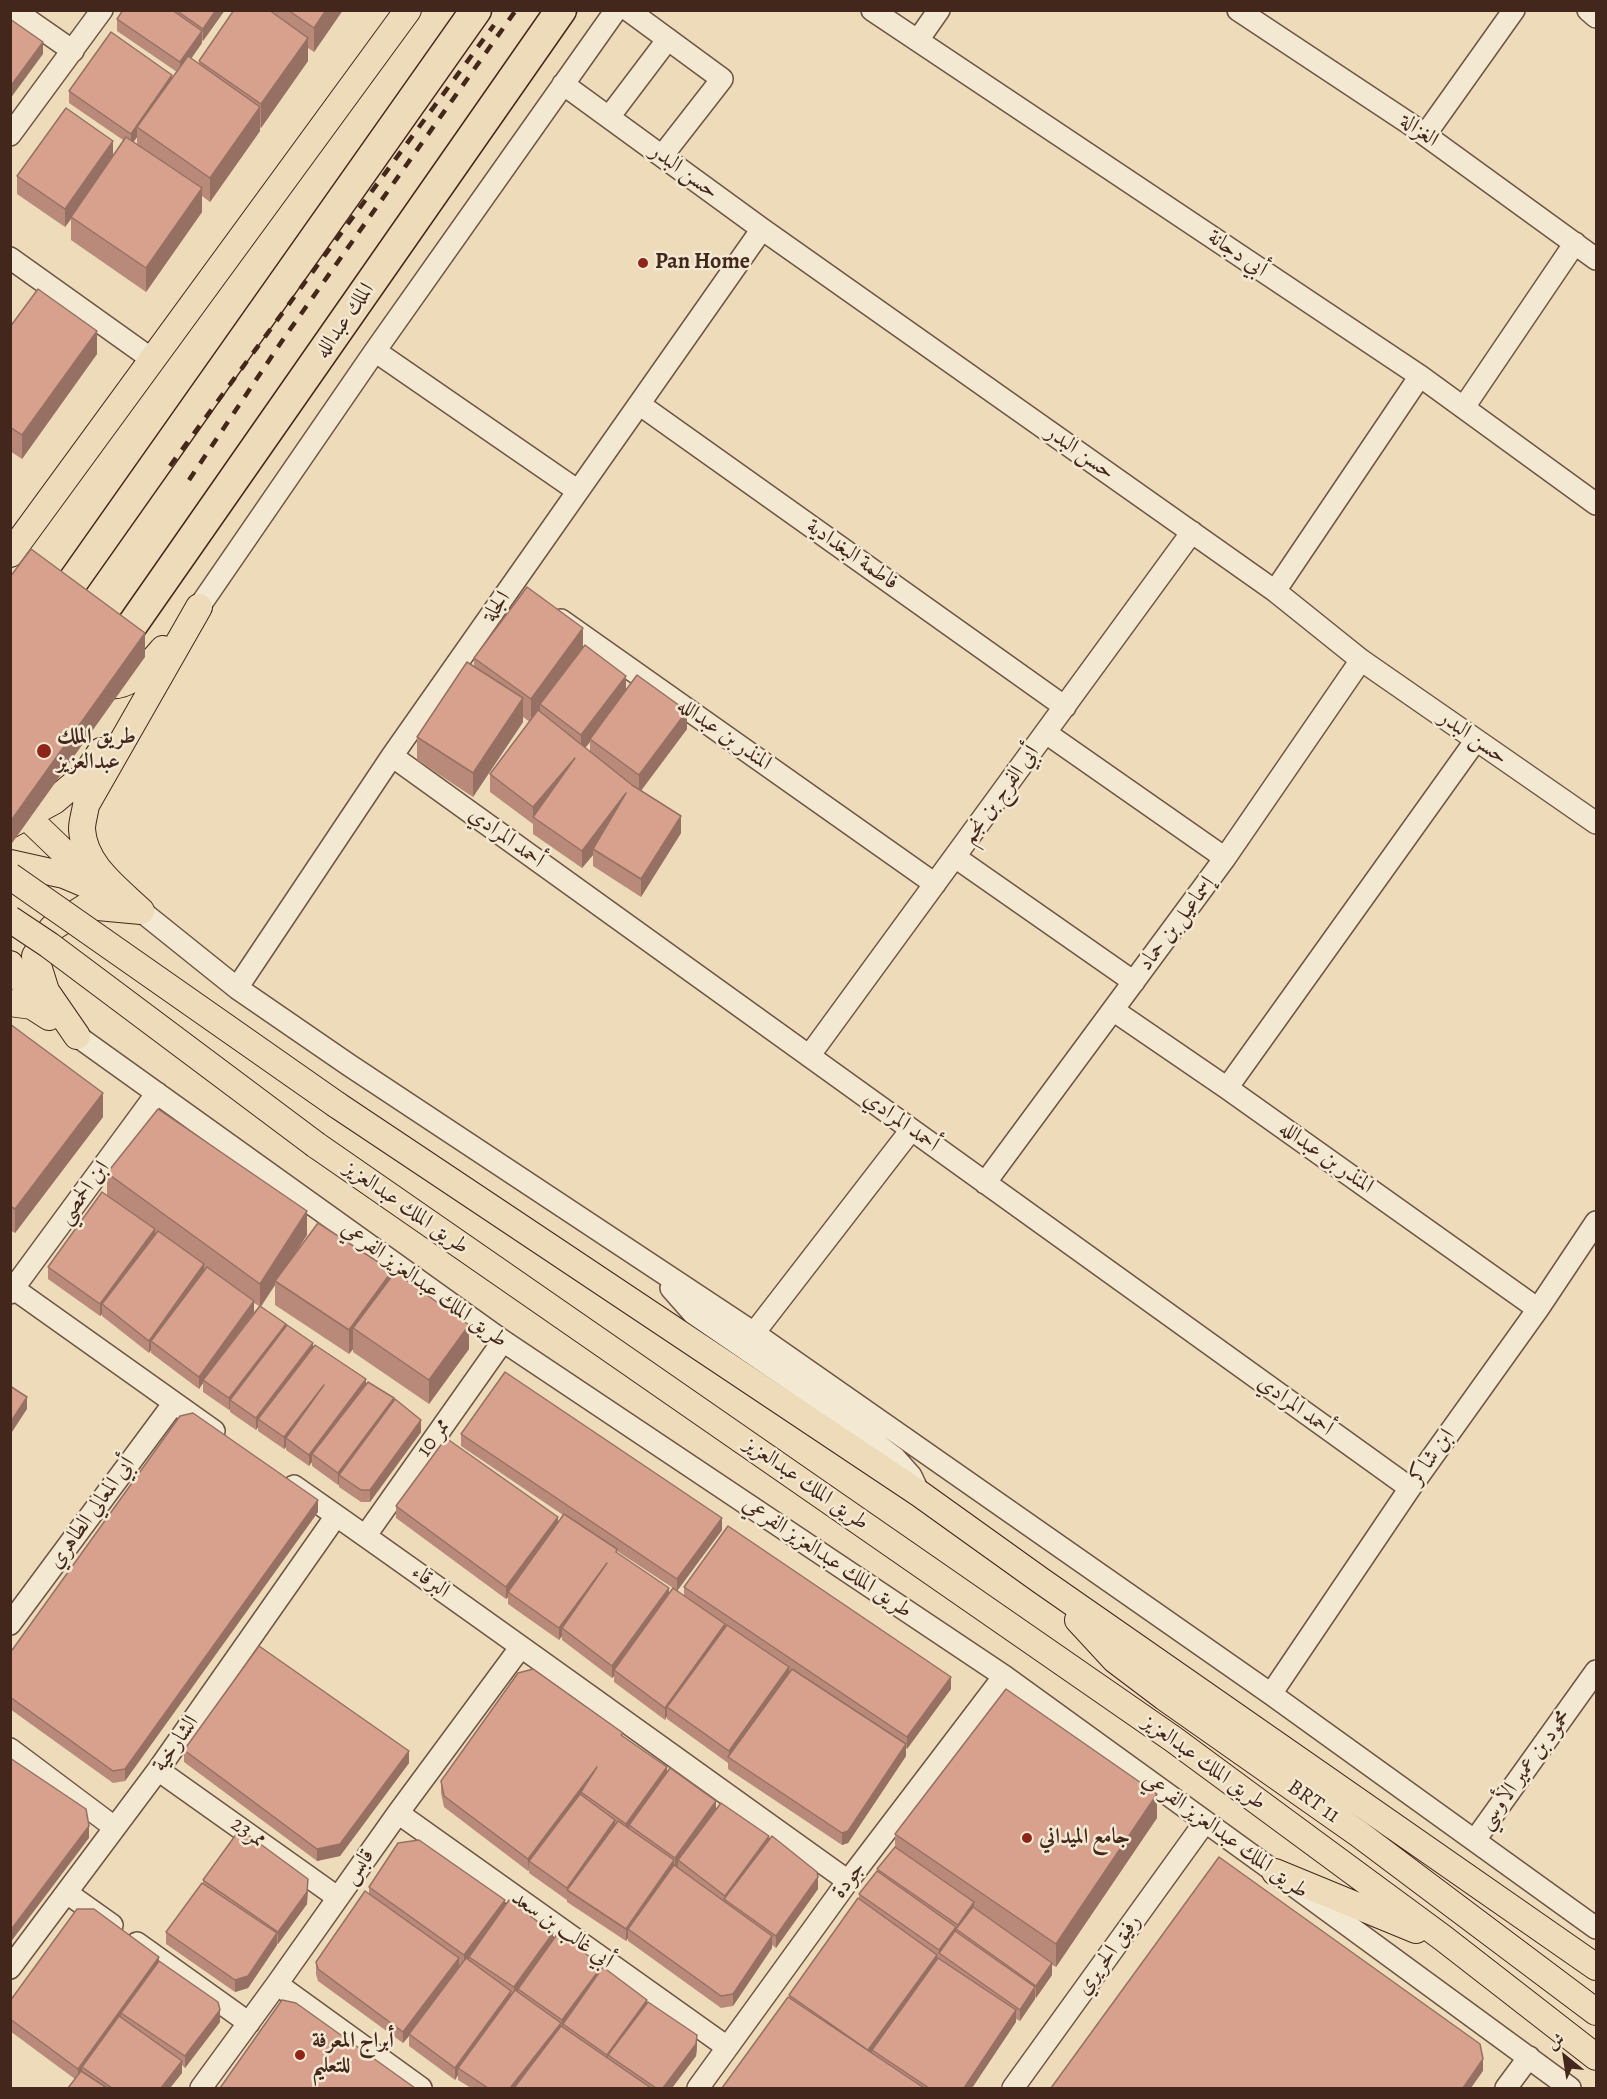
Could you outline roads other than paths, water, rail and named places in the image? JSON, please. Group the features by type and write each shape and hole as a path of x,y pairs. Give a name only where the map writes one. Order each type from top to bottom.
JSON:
{"highway":[{"path":"69,586 476,10"},
{"name":"الملك عبدالله","path":"129,631 561,10"}],"main road":[{"path":"10,579 13,548 408,10"},
{"path":"76,664 102,683 121,686 143,672 199,607"},
{"path":"15,816 54,801 86,774 199,607"},
{"path":"141,911 96,867 87,852 82,829 86,805 199,607"},
{"path":"15,816 141,911"},
{"path":"10,863 80,880 141,911"},
{"name":"طريق الملك عبدالعزيز","path":"10,876 337,1105 920,1494 1596,1967"},
{"path":"77,1036 46,991 35,956 52,928 87,906 141,911"},
{"name":"طريق الملك عبدالعزيز","path":"10,919 49,945 316,1145 1173,1739 1443,1938 1596,2057"},
{"path":"10,964 36,1000"},
{"path":"10,981 36,1000 77,1036"},
{"path":"10,1003 32,1006 77,1036"},
{"name":"BRT 11","path":"1040,1580 1124,1666 1164,1697 1359,1834 1596,2012"},
{"path":"1275,1872 1404,1925 1443,1938"},
{"path":"1547,2018 1596,2041"}],"street":[{"path":"14,10 73,51"},
{"path":"10,135 102,10"},
{"path":"199,607 375,351 616,10"},
{"path":"628,10 722,79 662,156"},
{"name":"أبي دجانة","path":"872,10 1420,376 1596,504"},
{"path":"918,40 939,10"},
{"name":"الغزالة","path":"1238,10 1425,135 1596,259"},
{"path":"1425,135 1514,10"},
{"path":"1588,10 1596,17"},
{"path":"609,117 668,39"},
{"name":"حسن البدر","path":"563,84 762,229 1275,591 1361,660 1596,822"},
{"name":"الجلة","path":"237,988 392,756 762,229"},
{"path":"1464,407 1575,243"},
{"path":"10,258 153,360"},
{"path":"375,351 578,492"},
{"path":"1275,591 1420,376"},
{"name":"فاطمة البغدادية","path":"639,404 1065,707"},
{"name":"أبي الفرج بن نجم","path":"809,1056 1192,532"},
{"name":"المنذر بن عبدالله","path":"512,585 935,884"},
{"name":"إسماعيل بن حماد","path":"985,1182 1225,858 1361,660"},
{"path":"1046,733 1225,858"},
{"path":"1227,1088 1476,740"},
{"name":"أحمد المرادي","path":"392,756 1410,1488"},
{"path":"955,857 1134,982"},
{"path":"141,911 237,988 656,1270 754,1333 1271,1694 1596,1928"},
{"name":"المنذر بن عبدالله","path":"1113,1010 1227,1088 1538,1309"},
{"name":"طريق الملك عبدالعزيز الفرعي","path":"77,1036 503,1341 1004,1676 1570,2088"},
{"name":"ابن الحمصي","path":"12,1289 157,1093"},
{"path":"754,1333 911,1130"},
{"name":"ابن شاكر","path":"1271,1694 1410,1488 1538,1309 1596,1222"},
{"path":"656,1270 693,1312 798,1385 895,1458 911,1476 920,1494"},
{"path":"12,1289 231,1443"},
{"name":"ممر 10","path":"366,1535 503,1341"},
{"name":"أبي المعالي الطاهري","path":"10,1624 174,1403"},
{"name":"البرقاء","path":"279,1476 366,1535 520,1648 848,1881"},
{"name":"الشارخية","path":"10,1968 158,1770 336,1516"},
{"name":"قابس","path":"201,2088 278,1984 337,1897 520,1648"},
{"name":"محمود بن عمير الأوسي","path":"1475,1840 1596,1671"},
{"name":"جودة","path":"698,2088 848,1881 1004,1676"},
{"path":"10,1749 114,1827"},
{"name":"ممر23","path":"158,1770 337,1897"},
{"name":"أبي غالب بن سعد","path":"398,1813 727,2047"},
{"name":"رفيق الحريري","path":"1013,2088 1204,1822"},
{"path":"67,1893 249,2023"},
{"path":"278,1984 421,2088"},
{"path":"1506,2088 1528,2057"}],"railway":[{"path":"189,480 284,338 516,10"},
{"path":"170,466 494,25"}],"place":[{"name":"Pan Home","path":"643,263"},
{"name":"طريق الملك عبدالعزيز","path":"44,751"},
{"name":"جامع الميداني","path":"1027,1838"},
{"name":"أبراج المعرفة للتعليم","path":"300,2055"}]}
